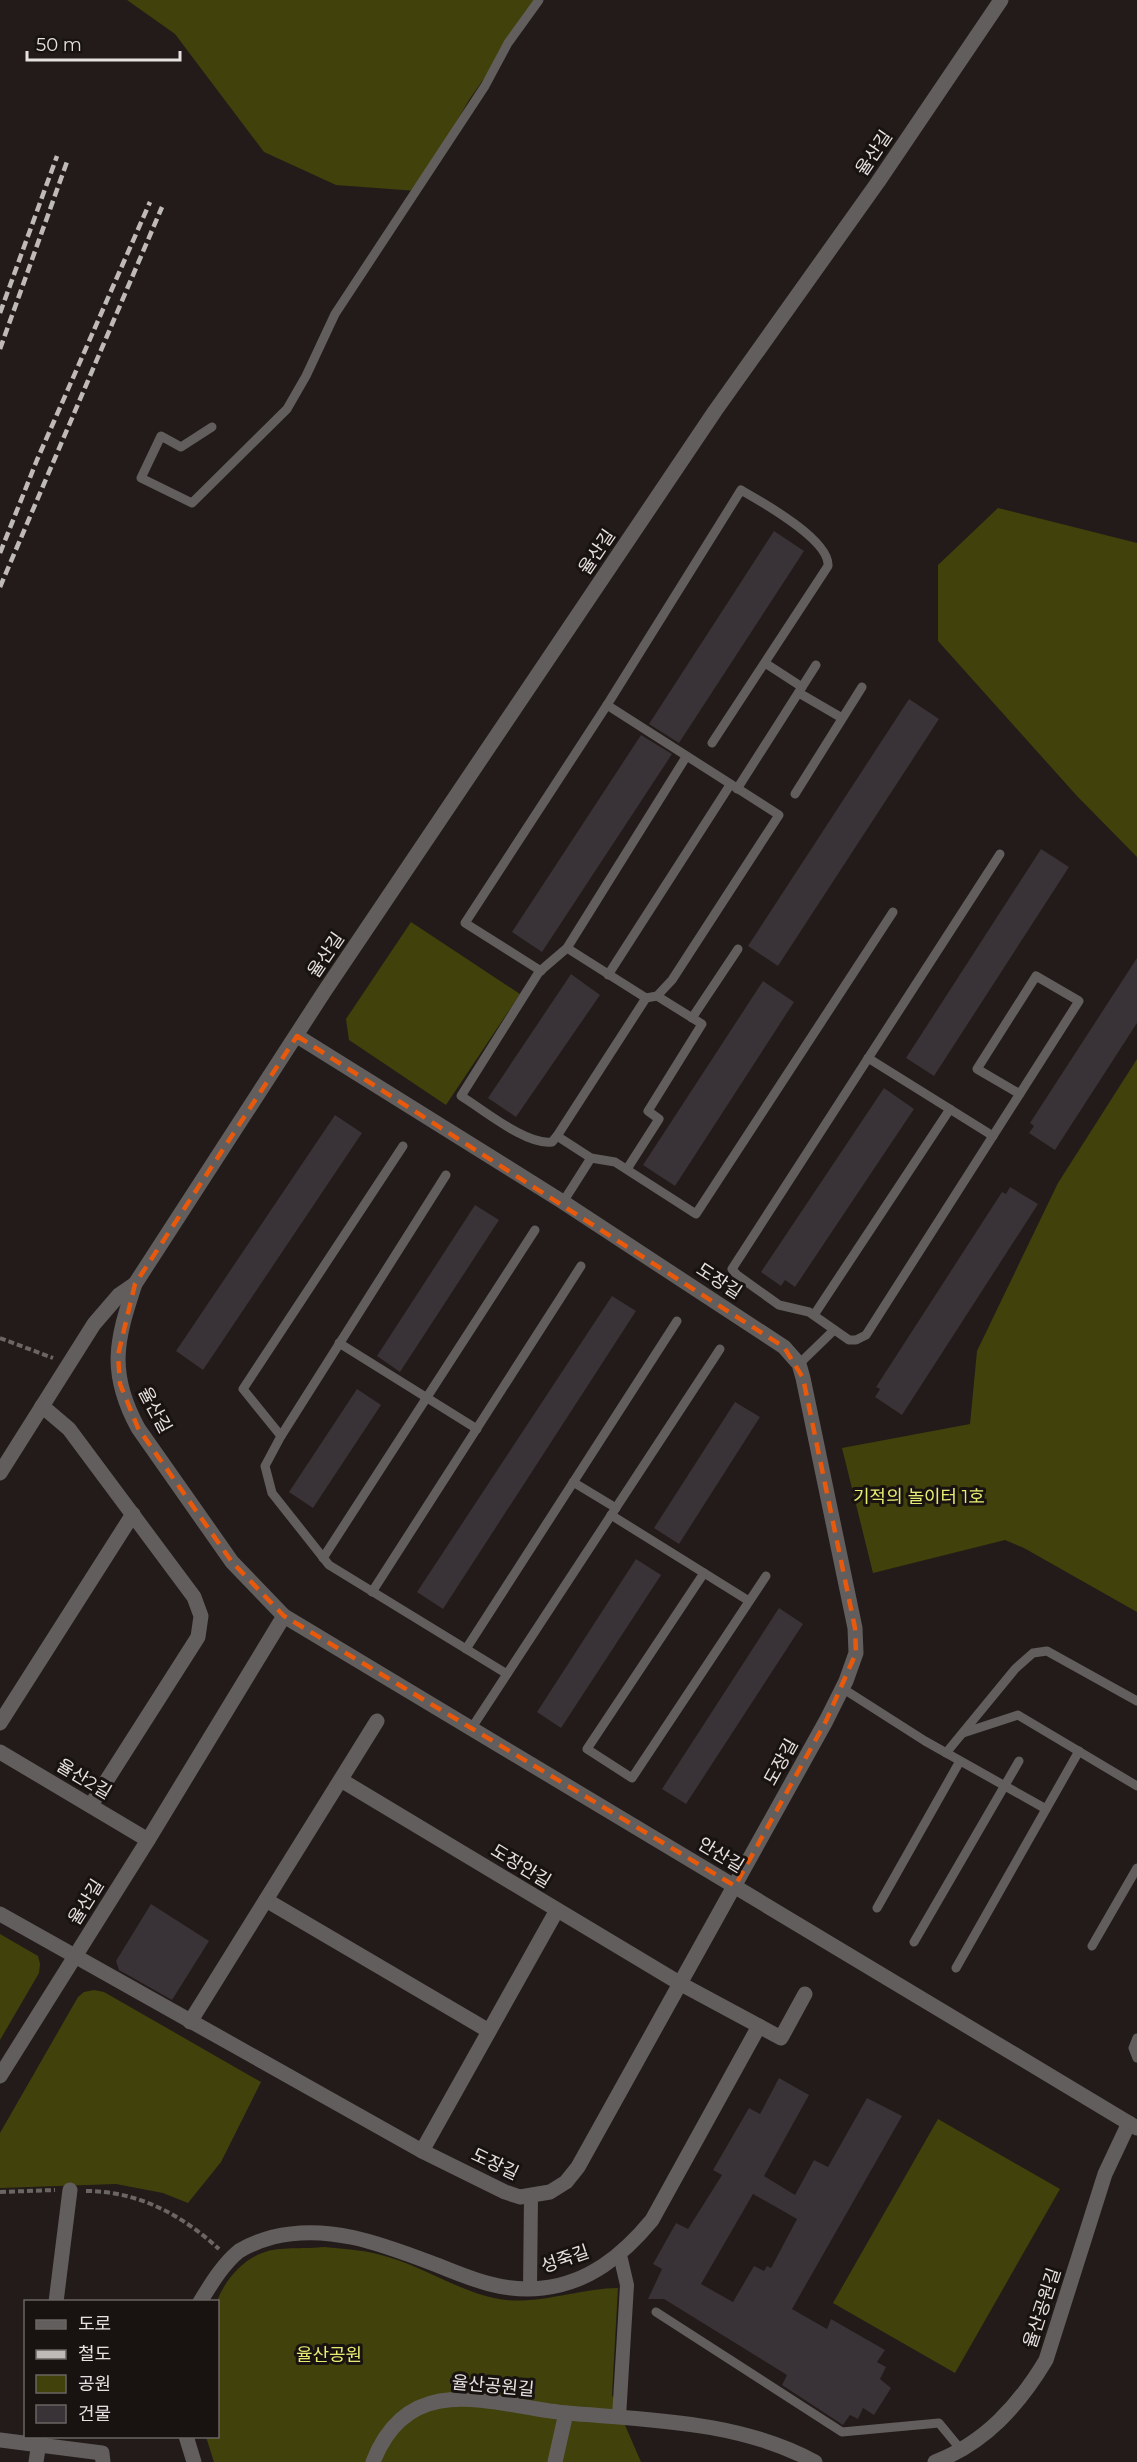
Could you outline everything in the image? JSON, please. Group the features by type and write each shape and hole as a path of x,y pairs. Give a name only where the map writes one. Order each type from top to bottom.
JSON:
{"street":[{"name":"율산길","path":"0,2076 148,1840 284,1616 232,1562 138,1428 126,1407 118,1367 118,1347 125,1314 135,1284 297,1036 715,411 878,182 1001,0"},
{"name":"도장길","path":"74,1957 422,2151 505,2192 520,2197 531,2197 550,2192 566,2182 578,2167 735,1886 842,1688 856,1653 855,1628 799,1364 784,1347 563,1202 297,1036"},
{"path":"0,1473 66,1365 105,1310 119,1295 135,1284"},
{"path":"42,1406 69,1429 194,1597 201,1616 198,1637 91,1805"},
{"path":"0,1723 133,1514"},
{"name":"안산길","path":"284,1616 1133,2125"},
{"path":"189,2022 377,1721"},
{"name":"율산2길","path":"0,1752 148,1840"},
{"name":"도장안길","path":"341,1780 681,1984"},
{"path":"266,1900 489,2031"},
{"path":"422,2151 556,1910"},
{"path":"0,1914 74,1957"},
{"path":"681,1984 781,2038 805,1994"},
{"name":"성죽길","path":"201,2300 230,2260 241,2250 265,2240 307,2231 348,2236 392,2248 482,2283 501,2287 530,2289 566,2283 598,2270 620,2255 652,2220 759,2026"},
{"name":"율산공원길","path":"935,2462 962,2451 984,2436 1029,2388 1046,2360 1105,2174 1133,2125"},
{"path":"56,2300 70,2190"},
{"path":"530,2289 531,2197"},
{"path":"619,2417 627,2285 620,2255"},
{"name":"율산공원길","path":"373,2462 381,2442 393,2425 412,2412 440,2401 509,2404 566,2413 692,2425 775,2444 815,2462"},
{"path":"555,2462 566,2413"},
{"path":"187,2438 194,2462"},
{"path":"0,2440 39,2440 102,2453 103,2462"},
{"path":"36,2462 39,2440"}],"lane":[{"path":"212,427 181,447 161,436 141,478 192,502 287,409 306,376 335,314 485,86 508,43 539,0"},
{"path":"541,971 465,923 607,705 741,490 766,504 808,535 818,544 828,560 828,566 712,743"},
{"path":"765,663 842,718"},
{"path":"608,975 816,665"},
{"path":"795,794 862,687"},
{"path":"567,948 646,998 657,996 672,980 779,815 607,705"},
{"path":"646,998 552,1142 538,1143 462,1096 541,971 567,948 686,757"},
{"path":"1000,854 732,1269 779,1305 789,1309 799,1308 814,1315 849,1340 856,1340 866,1335 1020,1094 1079,1001 1036,976 977,1069 1020,1094"},
{"path":"557,1136 591,1158 615,1162 696,1214 893,912"},
{"path":"692,1018 738,949"},
{"path":"627,1169 659,1119 648,1111 702,1024 657,996"},
{"path":"868,1058 993,1136"},
{"path":"814,1315 950,1109"},
{"path":"281,1436 243,1389 403,1146"},
{"path":"563,1202 591,1158"},
{"path":"446,1175 281,1436 265,1466 272,1493 329,1565 507,1674"},
{"path":"323,1558 535,1230"},
{"path":"372,1592 581,1266"},
{"path":"466,1649 677,1321"},
{"path":"799,1364 834,1330"},
{"path":"339,1343 477,1429"},
{"path":"471,1729 720,1349"},
{"path":"573,1482 704,1573 749,1601"},
{"path":"704,1573 587,1749 632,1778 766,1576"},
{"path":"946,1753 1015,1669 1033,1653 1041,1650 1047,1651 1137,1701"},
{"path":"842,1688 946,1753 1046,1809"},
{"path":"963,1733 1018,1715 1137,1786"},
{"path":"956,1968 1079,1751"},
{"path":"877,1908 960,1761"},
{"path":"914,1942 1019,1761"},
{"path":"1092,1946 1137,1868"},
{"path":"1137,2038 1133,2048 1137,2058"},
{"path":"656,2312 842,2432 939,2423 962,2451"}],"path":[{"path":"0,1338 66,1365"},
{"path":"0,2192 70,2190 126,2195 151,2203 180,2218 230,2260"}],"highlighted area":[{"path":"297,1036 784,1347 803,1378 855,1628 856,1653 826,1721 735,1886 284,1616 232,1562 138,1428 120,1384 118,1355 135,1284"}],"green space":[{"path":"127,0 539,0 469,100 417,191 336,185 264,152 175,34"},
{"path":"998,508 1137,543 1137,857 1077,796 938,641 938,565"},
{"path":"411,922 520,994 446,1105 349,1040 346,1019"},
{"name":"기적의 놀이터 1호","path":"1137,1059 1137,1612 1024,1548 1005,1540 873,1573 842,1448 970,1424 977,1351 1058,1183"},
{"path":"0,1934 38,1956 40,1964 39,1973 0,2040"},
{"path":"94,1990 104,1992 261,2082 221,2162 188,2203 163,2193 116,2184 0,2188 0,2133 78,1997 84,1992"},
{"path":"938,2119 1060,2189 955,2373 833,2303"},
{"name":"율산공원","path":"324,2247 380,2255 416,2267 485,2296 513,2301 618,2288 612,2395 641,2462 214,2462 206,2438 219,2438 218,2300 225,2284 244,2264 259,2254 280,2249"}],"building":[{"path":"774,531 804,551 679,743 649,724"},
{"path":"909,699 939,719 778,966 748,946"},
{"path":"641,735 672,754 542,952 512,932"},
{"path":"1041,849 1069,867 934,1076 906,1058"},
{"path":"1137,958 1137,1023 1055,1150 1029,1133 1034,1126 1030,1123"},
{"path":"571,974 600,995 516,1117 488,1098"},
{"path":"763,981 794,1002 675,1186 643,1165"},
{"path":"884,1088 914,1109 795,1287 785,1280 781,1286 761,1272"},
{"path":"335,1115 362,1133 203,1370 176,1351"},
{"path":"1010,1187 1038,1204 902,1415 875,1397 880,1389 876,1387 1002,1192 1006,1194"},
{"path":"475,1205 499,1220 400,1372 377,1356"},
{"path":"612,1296 636,1311 443,1609 417,1592"},
{"path":"357,1389 381,1405 313,1508 289,1492"},
{"path":"735,1402 760,1417 679,1544 654,1528"},
{"path":"636,1559 661,1575 561,1728 537,1712"},
{"path":"779,1608 803,1624 686,1804 662,1789"},
{"path":"151,1904 209,1941 172,2000 119,1970 116,1961"},
{"path":"779,2078 809,2095 764,2176 795,2195 814,2160 828,2167 867,2098 902,2116 792,2309 827,2329 831,2319 885,2350 877,2362 886,2367 880,2379 891,2388 874,2415 863,2408 858,2419 850,2415 843,2425 782,2385 787,2375 664,2299 648,2299 662,2269 653,2264 676,2223 688,2229 722,2175 713,2170 749,2108 760,2114","holes":["753,2194 797,2219 771,2268 767,2266 764,2271 754,2266 733,2302 701,2284"]}],"railway":[{"path":"0,313 57,156"},
{"path":"0,349 68,159"},
{"path":"0,553 37,460 150,202"},
{"path":"0,587 162,207"}]}
